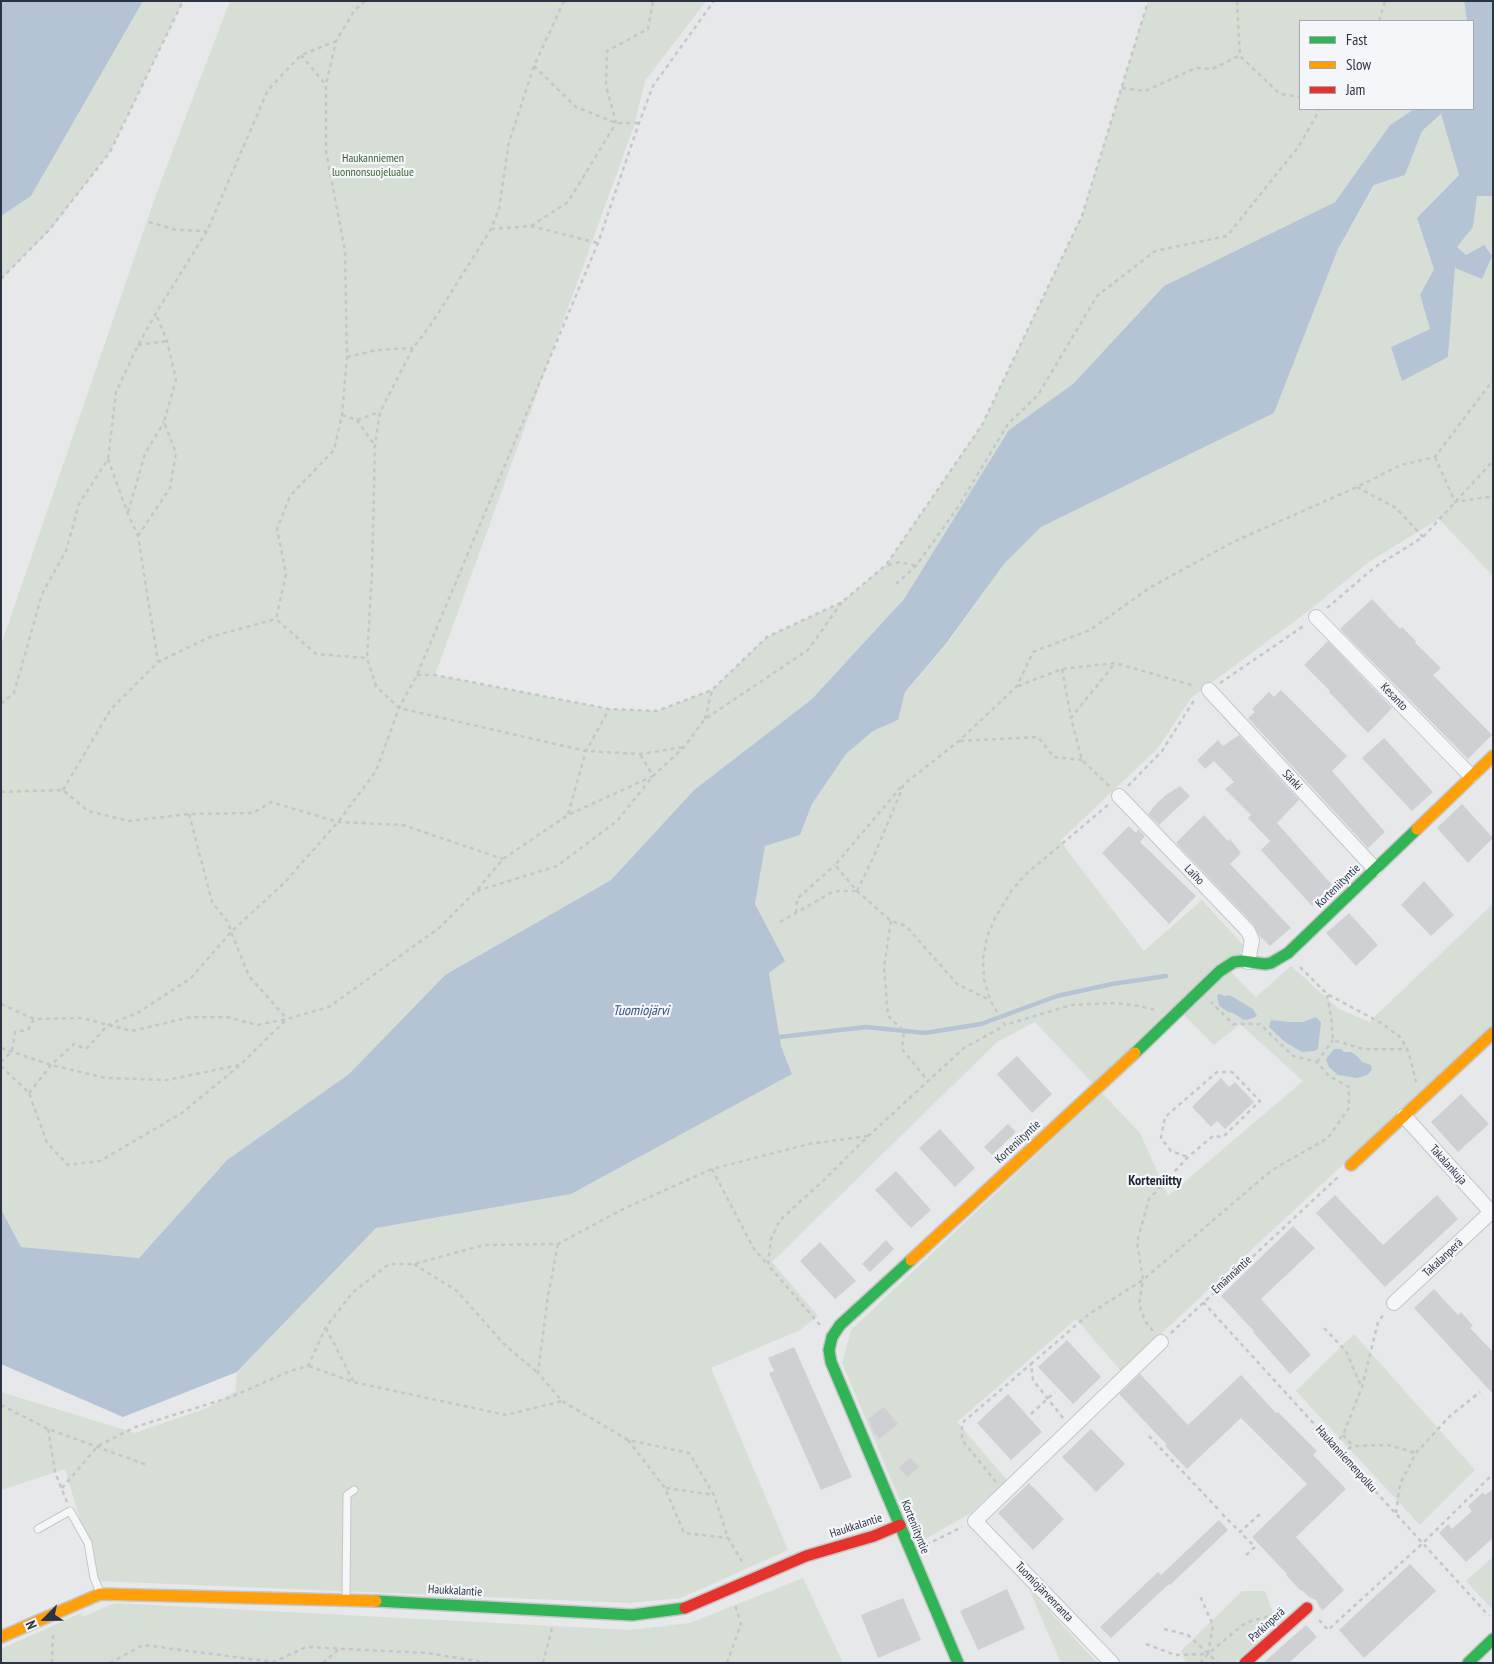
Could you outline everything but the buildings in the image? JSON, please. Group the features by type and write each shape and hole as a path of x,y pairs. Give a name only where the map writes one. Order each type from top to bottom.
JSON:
{"street":[{"name":"Kesanto","path":"1316,617 1472,776"},
{"name":"Sänki","path":"1209,690 1375,869"},
{"name":"Korteniityntie","path":"958,1663 831,1362 829,1350 832,1336 840,1325 1227,965 1234,962 1266,964 1288,953 1493,756"},
{"name":"Laiho","path":"1119,796 1248,931 1252,940 1248,962"},
{"path":"1351,1165 1493,1033"},
{"name":"Takalankuja","path":"1404,1116 1492,1213"},
{"name":"Takalanperä","path":"1394,1303 1492,1213"},
{"path":"975,1521 1161,1342"},
{"name":"Tuomiojärvenranta","path":"975,1521 1112,1663"},
{"name":"Haukkalantie","path":"1,1637 100,1594 346,1599 632,1615 683,1609 806,1556 874,1536 900,1525"},
{"name":"Parkinperä","path":"1246,1663 1307,1608"},
{"path":"1468,1663 1493,1639"}],"lane":[{"path":"346,1599 348,1495 354,1490"},
{"path":"38,1529 70,1511 88,1543 94,1578 100,1594"}],"path":[{"path":"1,279 50,229 110,152 183,1"},
{"path":"276,619 286,574 277,529 290,496 334,450 342,415 347,357 345,251 326,151 326,85 336,41 354,11 365,1"},
{"path":"564,1 534,66 509,142 499,209 491,229 432,323 413,348 380,412 374,445 372,571 366,658 376,686 399,708 586,751 640,754 684,747"},
{"path":"531,226 568,202 616,123 606,85 607,51 648,29 653,1"},
{"path":"29,1093 51,1065 74,1044 86,1049 108,1025 139,1012 191,978 231,932 284,882 338,822 376,771 399,708 417,675 598,243 653,86 714,1"},
{"path":"417,675 435,676 609,709 657,712 712,690 767,637 842,602 886,566 982,425 1082,216 1147,1"},
{"path":"1237,1 1240,56 1280,94 1299,97"},
{"path":"1379,20 1385,1"},
{"path":"1,704 14,693 42,594 66,551 79,504 108,460 116,392 138,345 207,231 268,90 301,56 336,41"},
{"path":"301,56 326,85"},
{"path":"1122,88 1145,91 1196,68 1212,69 1240,56"},
{"path":"534,66 576,107 616,123 639,123"},
{"path":"896,584 916,566 958,507 1008,424 1038,394 1097,296 1155,251 1227,236 1299,146 1319,110"},
{"path":"149,222 176,230 207,231"},
{"path":"491,229 531,226 598,243"},
{"path":"128,514 145,454 164,422 176,380 166,341 156,313"},
{"path":"138,345 166,341"},
{"path":"347,357 376,350 413,348"},
{"path":"796,914 796,899 835,865 904,784 959,741 1017,686 1033,652 1090,630 1151,587 1233,542 1401,466 1435,457 1493,380"},
{"path":"1489,385 1493,388"},
{"path":"357,420 380,412"},
{"path":"342,415 357,420 374,445"},
{"path":"138,536 170,488 176,453 164,422"},
{"path":"1435,457 1455,502"},
{"path":"108,460 138,536 158,662"},
{"path":"1005,1026 990,1000 983,959 987,937 996,916 1012,890 1026,874 1119,796 1162,751 1193,702 1316,617 1375,567 1423,537 1493,461"},
{"path":"1357,487 1396,508 1423,537"},
{"path":"1455,502 1493,499"},
{"path":"886,566 900,562 916,566"},
{"path":"475,892 557,866 617,821 653,776 684,747 705,719 808,650 842,602"},
{"path":"276,619 316,654 366,658"},
{"path":"63,790 111,710 158,662 210,637 276,619"},
{"path":"1017,686 1062,669 1115,664 1209,690"},
{"path":"1071,718 1115,664"},
{"path":"1062,669 1071,718 1082,760 1119,796"},
{"path":"705,719 712,690"},
{"path":"568,815 586,751 609,709"},
{"path":"959,741 1038,737 1054,757 1082,760"},
{"path":"640,754 653,776"},
{"path":"1,1004 34,1019 82,1018 132,1031 191,1017 227,1017 257,1025 329,1007 439,928 475,892 503,858 568,815 653,776"},
{"path":"857,891 904,784"},
{"path":"1,792 63,790 88,811 129,822 189,814 253,813 271,802 338,822 403,825 503,858"},
{"path":"189,814 212,902 228,922 249,976 287,1019"},
{"path":"835,865 857,891 891,921 906,926 957,984 990,1000"},
{"path":"780,922 834,891 857,891"},
{"path":"891,921 884,966 888,1016 904,1031 902,1049 928,1081"},
{"path":"1288,953 1304,972 1327,994 1383,1024 1400,1037 1411,1061 1420,1101"},
{"path":"987,1471 962,1440 962,1423 1089,1314 1143,1280 1272,1170 1328,1138 1349,1108 1350,1087 1329,1076 1317,1062 1293,1056 1260,1024 1233,1024 1208,999 1205,986"},
{"path":"1317,1062 1333,1040 1327,994"},
{"path":"768,1265 772,1238 780,1220 964,1048 1005,1026 1060,1008 1087,1004 1114,1003 1140,1006 1154,1009 1169,1021"},
{"path":"1,1062 12,1051 15,1032 28,1030 34,1019"},
{"path":"1,1066 29,1093 47,1143 68,1165 100,1161 182,1113 240,1065 287,1019"},
{"path":"1333,1040 1363,1049 1407,1049"},
{"path":"1,1048 51,1065 106,1078 167,1080 240,1065"},
{"path":"1161,1342 1145,1321 1139,1304 1143,1280 1137,1242 1149,1199 1188,1157 1213,1136 1223,1137 1260,1101 1232,1072 1217,1072 1165,1117 1161,1138 1171,1151 1188,1157"},
{"path":"308,1366 326,1327 352,1293 389,1264 414,1264 484,1245 558,1244 623,1209 712,1169 809,1144 868,1136"},
{"name":"Emännäntie","path":"1161,1342 1351,1165"},
{"path":"712,1169 754,1249 823,1328"},
{"path":"538,1373 548,1296 558,1244"},
{"path":"414,1264 457,1291 504,1344 538,1373 562,1401 628,1440 689,1453 714,1495 728,1538 752,1579"},
{"name":"Haukanniemenpolku","path":"1203,1302 1489,1616"},
{"path":"1334,1445 1343,1435 1362,1387 1378,1322 1394,1303"},
{"path":"326,1327 353,1382"},
{"path":"1324,1328 1346,1351 1362,1387"},
{"path":"1031,1364 1033,1380 1072,1429"},
{"path":"62,1488 98,1446 135,1427 230,1397 290,1371 308,1366 353,1382 506,1415 562,1401"},
{"path":"1031,1414 1055,1392"},
{"path":"1396,1513 1400,1484 1416,1453 1450,1416 1480,1392"},
{"path":"1,1405 48,1429 147,1465"},
{"path":"48,1429 56,1472 70,1511"},
{"path":"1343,1435 1353,1446"},
{"path":"1149,1436 1218,1510"},
{"path":"628,1440 665,1488 684,1533 728,1538"},
{"path":"1342,1453 1353,1446 1388,1445 1416,1453"},
{"path":"1307,1608 1328,1630 1493,1474"},
{"path":"665,1488 714,1495"},
{"path":"1222,1514 1254,1547 1246,1556"},
{"path":"1240,1532 1260,1514"},
{"path":"910,1552 975,1521"},
{"path":"727,1663 741,1624 731,1588"},
{"path":"1200,1596 1213,1625 1208,1654"},
{"path":"542,1663 557,1611"},
{"path":"1200,1663 1245,1623 1274,1614"},
{"path":"52,1663 54,1615"},
{"path":"1164,1629 1188,1636 1218,1663"},
{"path":"1146,1644 1175,1655 1208,1654"},
{"path":"110,1663 143,1645 274,1662 306,1646 428,1653 488,1663"},
{"path":"323,1663 340,1648"}],"green space":[{"path":"143,1 183,1 110,152 51,229 1,279 1,216 31,196"},
{"name":"Haukanniemen luonnonsuojelualue","path":"230,1 706,1 645,81 634,126 435,675 609,709 657,711 712,690 767,637 842,602 886,565 982,425 1082,216 1148,1 1464,1 1467,20 1299,20 1299,110 1412,110 1390,125 1335,202 1164,286 1073,384 1010,430 904,599 812,699 694,790 611,880 445,975 349,1074 227,1160 139,1258 21,1247 1,1209 1,645 157,192"},
{"path":"1442,114 1459,175 1417,218 1434,269 1420,295 1430,329 1391,347 1448,357 1455,268 1466,255 1457,247 1473,227 1477,195 1493,196 1493,576 1439,519 1370,561 1311,609 1191,698 1158,748 1060,841 1144,951 1202,900 1244,946 1230,971 1256,997 1291,966 1339,1009 1369,1022 1493,904 1493,1025 1121,1371 1076,1319 957,1422 1007,1480 971,1513 918,1543 842,1363 851,1330 1102,1093 1035,1022 997,1042 772,1262 818,1316 800,1330 711,1368 788,1550 681,1598 630,1603 98,1581 65,1469 1,1490 1,1392 135,1433 207,1408 235,1392 237,1373 376,1228 571,1194 792,1073 781,1046 769,973 785,961 755,904 765,845 800,835 812,804 846,754 873,731 898,720 905,692 946,645 1004,564 1041,527 1274,413 1338,249 1375,185 1405,175 1422,131","holes":["1184,1015 1214,1045 1240,1024 1303,1081 1168,1196 1140,1133 1102,1093"]},
{"path":"1354,1334 1475,1470 1420,1525 1296,1391"},
{"path":"1493,1557 1493,1610 1466,1581"},
{"path":"803,1578 843,1663 1,1663 1,1649 81,1613 83,1617 115,1603 631,1630 690,1623"},
{"path":"1029,1589 1097,1663 1061,1663"},
{"path":"1242,1591 1265,1591 1277,1623 1234,1663 1186,1663 1181,1651"}],"water":[{"path":"1,1 143,1 31,196 1,216"},
{"name":"Tuomiojärvi","path":"1464,1 1493,1 1493,196 1477,196 1473,227 1457,247 1466,255 1484,245 1492,256 1482,279 1455,268 1448,357 1402,381 1391,347 1430,329 1420,295 1434,269 1417,218 1459,175 1441,114 1422,131 1405,175 1374,185 1338,249 1274,413 1041,527 1004,564 945,645 905,692 898,720 873,731 846,754 812,804 800,835 765,846 755,904 785,961 769,973 781,1046 792,1074 571,1194 376,1228 237,1372 123,1417 1,1364 1,1209 21,1247 139,1258 227,1160 349,1074 445,975 611,880 694,790 812,699 904,599 1009,430 1073,384 1164,286 1335,202 1390,125 1412,110 1474,110 1474,20 1467,20"},
{"path":"1217,995 1233,997 1253,1009 1257,1016 1244,1020 1228,1012 1219,1005"},
{"path":"1316,1017 1321,1022 1318,1049 1314,1051 1302,1052 1285,1042 1269,1027 1271,1020 1303,1022"},
{"path":"1334,1049 1351,1052 1362,1062 1371,1065 1372,1070 1367,1075 1357,1078 1338,1075 1329,1067 1326,1059"}],"waterway":[{"path":"780,1037 866,1027 925,1033 981,1024 1057,996 1112,984 1166,976"}],"traffic: fast":[{"path":"1135,1053 1220,971 1234,962 1271,963 1288,953 1417,829"},
{"path":"911,1260 840,1325 832,1337 829,1350 831,1362 958,1663"},
{"path":"376,1601 632,1615 685,1608"},
{"path":"1468,1663 1493,1639"}],"traffic: slow":[{"path":"1417,829 1493,756"},
{"path":"1351,1165 1493,1033"},
{"path":"911,1260 1135,1053"},
{"path":"1,1637 100,1594 376,1601"}],"traffic: jam":[{"path":"685,1608 806,1556 874,1536 900,1525"},
{"path":"1245,1663 1307,1608"}],"district":[{"name":"Korteniitty","path":"1155,1181"}]}
